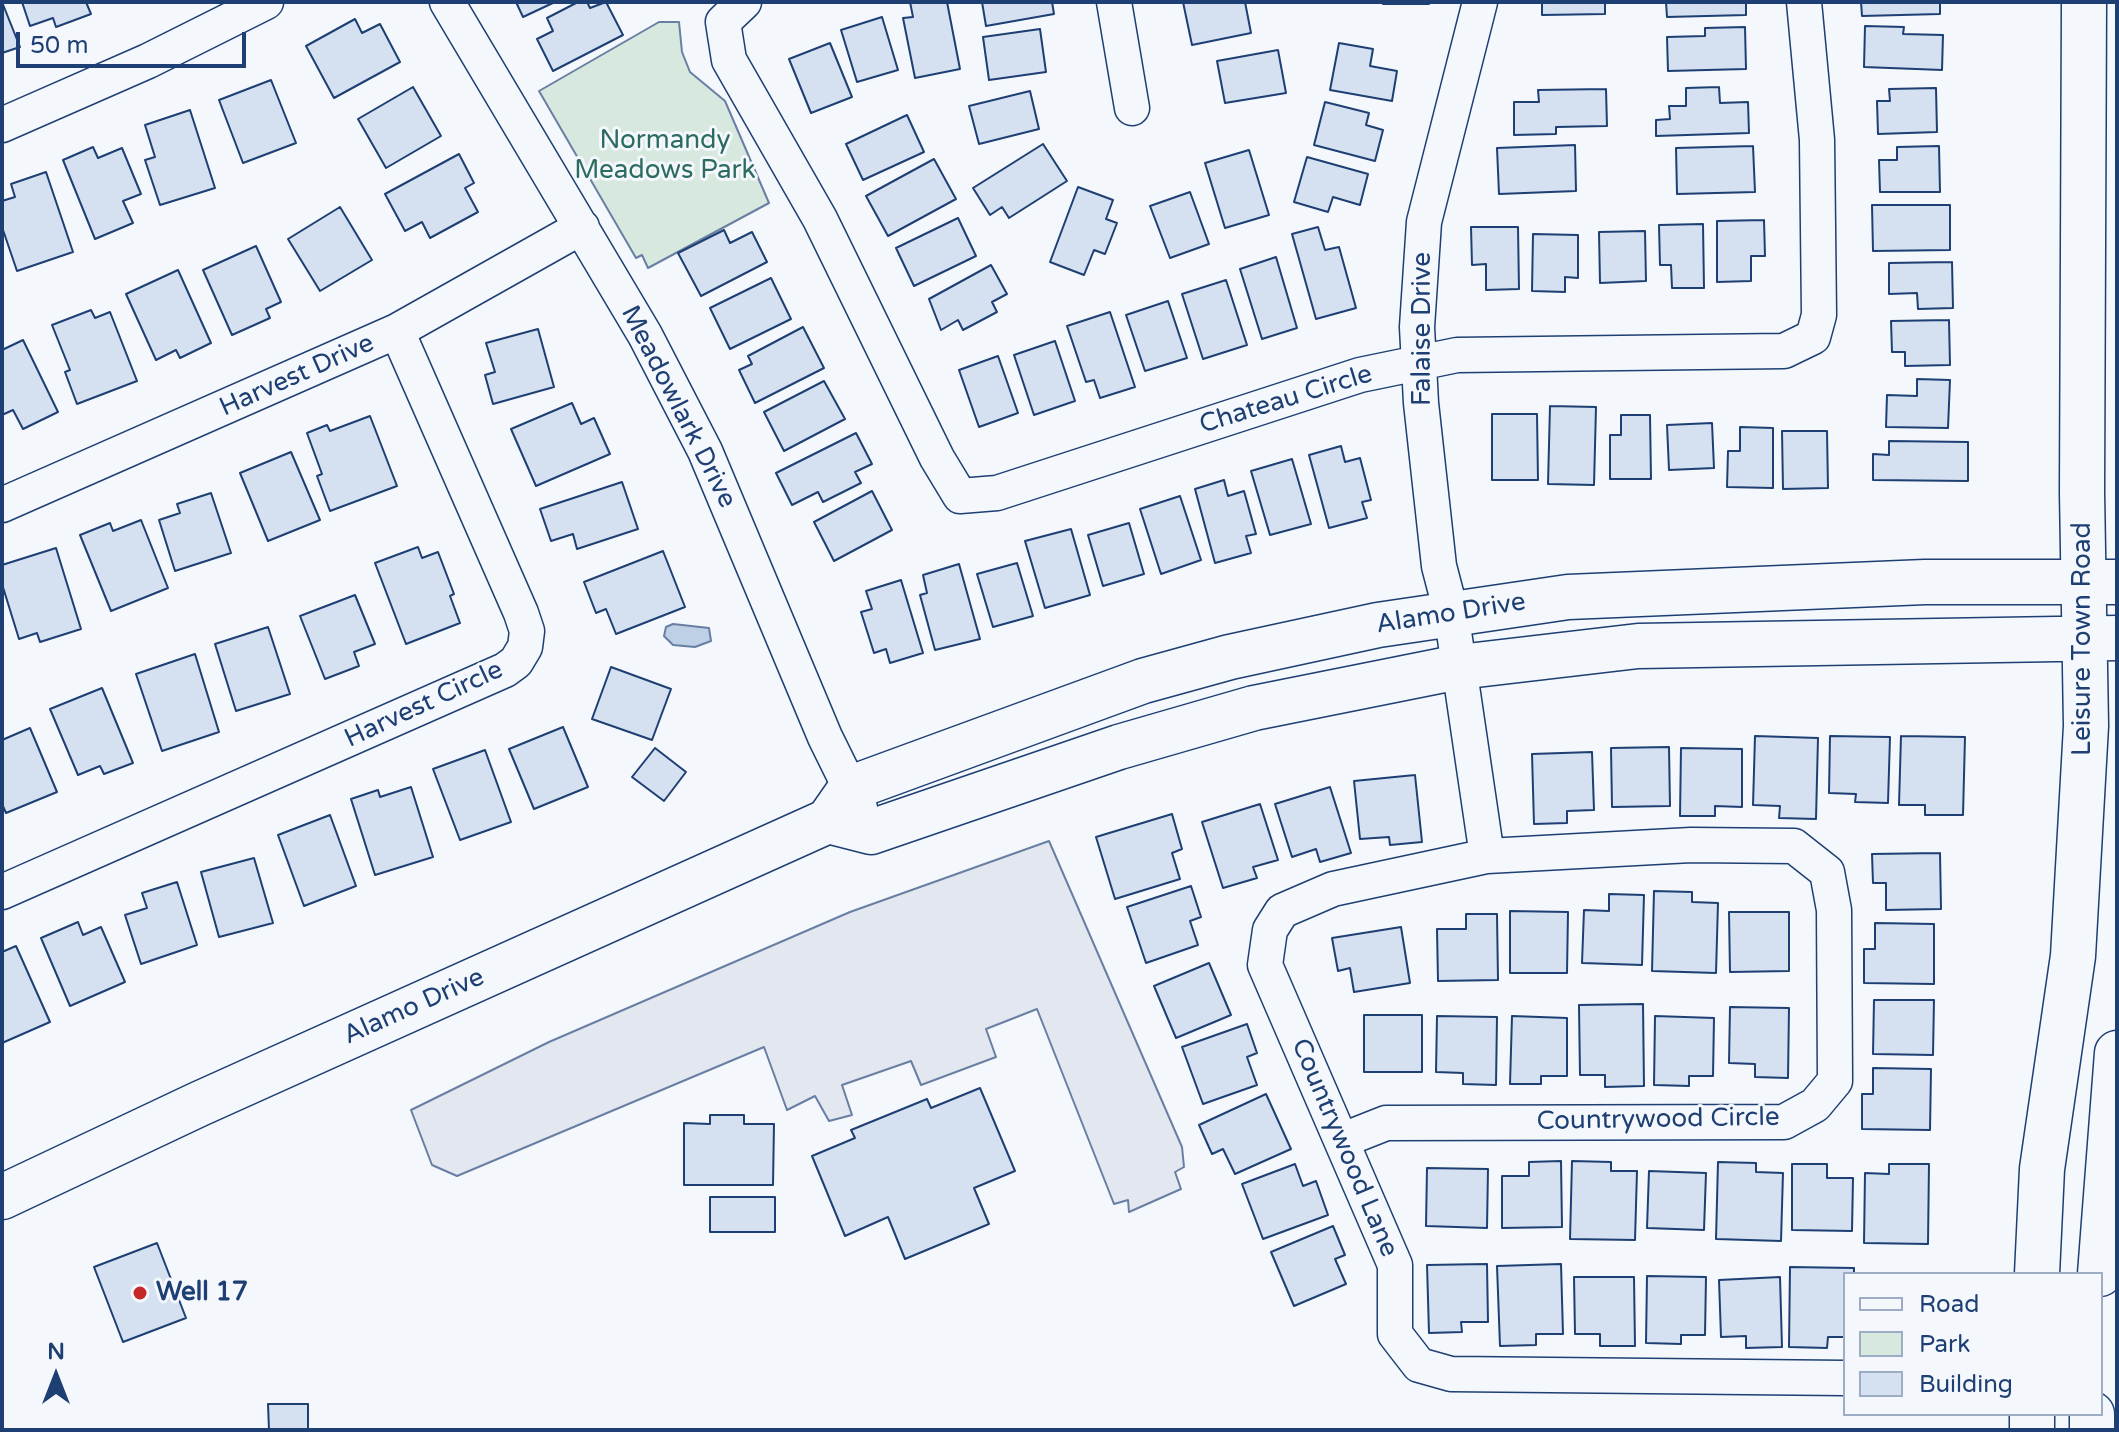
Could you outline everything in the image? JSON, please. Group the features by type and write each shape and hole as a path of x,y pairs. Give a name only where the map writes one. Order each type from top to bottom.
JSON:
{"main road":[{"name":"Leisure Town Road","path":"2037,1272 2042,1169 2073,956 2086,726 2100,638 2084,2"},
{"name":"Alamo Drive","path":"2,1197 839,804 1143,681 1230,657 1451,612 1568,597 1925,582 2100,582"},
{"name":"Alamo Drive","path":"839,804 871,832 1119,747 1254,708 1459,667 1638,646 2100,638"},
{"path":"2100,1272 2117,1053"}],"street":[{"path":"2,125 148,61 266,2"},
{"name":"Meadowlark Drive","path":"447,2 645,335 705,451 825,737 839,804"},
{"path":"1114,2 1132,108"},
{"name":"Falaise Drive","path":"1480,2 1424,222 1418,287 1418,363 1439,566 1451,612 1487,856"},
{"name":"Chateau Circle","path":"734,12 729,60 820,219 937,458 960,496 997,493 1360,375 1466,354 1784,351 1813,337 1819,315 1817,140 1804,2"},
{"name":"Harvest Drive","path":"2,505 397,331 582,227"},
{"name":"Harvest Circle","path":"2,892 505,670 516,662 525,647 527,631 521,613 397,331"},
{"name":"Countrywood Circle","path":"1343,1140 1386,1123 1784,1122 1815,1105 1835,1081 1834,910 1827,872 1794,846 1691,845 1487,856"},
{"name":"Countrywood Lane","path":"1487,856 1333,889 1282,911 1270,930 1265,965 1395,1265 1395,1334 1419,1365 1451,1374 1843,1378"}],"green space":[{"name":"Normandy Meadows Park","path":"659,22 679,22 682,52 690,72 725,101 769,203 648,268 642,255 636,258 539,91"}],"shaded area":[{"path":"1049,841 1182,1147 1184,1167 1175,1172 1181,1189 1129,1212 1128,1200 1114,1204 1037,1009 986,1029 996,1057 921,1085 911,1061 842,1085 852,1115 829,1121 815,1096 787,1110 764,1047 457,1176 432,1165 411,1110 549,1042 850,912"}],"water":[{"path":"673,624 709,628 711,641 695,647 673,645 664,636 666,627"}],"building":[{"path":"2,2 20,47 2,53"},
{"path":"22,2 86,2 91,14 56,27 53,18 30,26"},
{"path":"516,2 555,2 523,17"},
{"path":"578,2 587,2 590,8 606,2 623,35 553,71 537,39 553,31 547,18"},
{"path":"910,2 947,2 960,69 915,78 903,18 913,17"},
{"path":"982,2 1052,2 1054,14 986,26"},
{"path":"1183,2 1245,2 1251,33 1192,45"},
{"path":"1429,2 1429,4 1383,4"},
{"path":"1542,2 1605,2 1605,14 1542,15"},
{"path":"1666,2 1746,2 1746,15 1667,17"},
{"path":"1861,2 1940,2 1940,14 1862,16"},
{"path":"882,17 898,70 857,82 841,30"},
{"path":"355,19 362,33 380,24 400,62 334,98 306,46"},
{"path":"1865,26 1904,27 1903,34 1943,35 1942,70 1864,67"},
{"path":"1745,27 1746,69 1668,71 1667,37 1705,36 1705,28"},
{"path":"1040,29 1046,72 989,80 983,37"},
{"path":"830,43 852,97 811,113 789,59"},
{"path":"1339,43 1373,49 1370,66 1397,71 1392,101 1330,90"},
{"path":"1278,50 1286,93 1225,103 1217,61"},
{"path":"271,80 296,143 243,163 219,100"},
{"path":"413,87 441,136 386,168 358,119"},
{"path":"1719,87 1720,103 1748,102 1749,133 1656,136 1656,120 1670,119 1669,106 1686,106 1686,88"},
{"path":"1936,88 1937,132 1878,134 1877,101 1890,101 1889,89"},
{"path":"1606,89 1607,126 1556,127 1556,134 1514,135 1514,102 1539,102 1538,90"},
{"path":"1030,91 1039,129 979,144 969,106"},
{"path":"1325,102 1369,113 1366,125 1383,130 1375,161 1314,145"},
{"path":"190,110 215,188 160,205 145,160 155,157 145,125"},
{"path":"907,115 924,152 863,180 846,144"},
{"path":"1043,144 1067,181 1009,218 1002,207 990,215 973,188"},
{"path":"1575,145 1576,191 1499,194 1497,148"},
{"path":"1753,146 1755,192 1677,194 1676,148"},
{"path":"1939,146 1940,192 1880,192 1879,160 1897,160 1897,147"},
{"path":"93,147 98,158 122,148 141,194 123,201 133,223 95,239 63,160"},
{"path":"1249,150 1269,215 1225,228 1205,163"},
{"path":"459,154 474,183 465,188 478,212 430,238 422,222 405,231 385,194"},
{"path":"1307,157 1368,174 1360,205 1333,197 1328,212 1294,202"},
{"path":"934,159 956,199 888,236 866,196"},
{"path":"46,172 73,252 17,271 2,227 2,201 15,197 11,184"},
{"path":"1078,187 1113,200 1106,219 1117,223 1105,254 1094,250 1084,275 1050,262"},
{"path":"1190,192 1209,244 1170,258 1150,206"},
{"path":"1872,205 1950,205 1950,250 1873,251"},
{"path":"340,207 372,260 320,291 288,239"},
{"path":"958,218 976,256 914,286 896,248"},
{"path":"1764,220 1765,256 1751,256 1751,281 1717,282 1717,221"},
{"path":"1703,224 1704,288 1672,288 1671,265 1660,265 1659,225"},
{"path":"1318,227 1325,250 1339,247 1356,308 1316,319 1292,234"},
{"path":"1471,227 1518,227 1519,289 1486,290 1486,264 1472,265"},
{"path":"724,230 730,243 752,232 767,262 701,296 678,253"},
{"path":"1645,231 1646,281 1600,283 1599,232"},
{"path":"1533,234 1578,235 1578,278 1565,277 1565,292 1532,291"},
{"path":"256,246 281,302 266,309 270,318 232,335 203,270"},
{"path":"1276,257 1297,328 1262,339 1240,269"},
{"path":"1952,262 1953,308 1918,309 1917,293 1889,294 1889,263"},
{"path":"991,265 1007,294 992,302 997,312 963,330 958,320 941,330 929,299"},
{"path":"178,270 211,343 180,358 176,350 156,360 126,294"},
{"path":"771,278 791,319 730,349 710,308"},
{"path":"1226,280 1247,345 1203,359 1182,294"},
{"path":"1168,301 1187,358 1145,371 1126,315"},
{"path":"91,310 95,318 110,312 137,381 77,404 65,372 70,370 52,325"},
{"path":"1110,312 1135,387 1100,398 1094,380 1086,382 1067,326"},
{"path":"1949,320 1950,365 1905,366 1905,352 1892,352 1891,321"},
{"path":"803,327 824,368 755,403 739,370 752,364 748,356"},
{"path":"538,329 554,387 493,404 485,375 495,372 486,343"},
{"path":"23,340 58,412 23,429 13,410 2,415 2,350"},
{"path":"1055,341 1075,401 1034,415 1014,355"},
{"path":"998,356 1018,413 979,427 959,370"},
{"path":"1917,379 1950,380 1948,428 1886,427 1887,395 1917,396"},
{"path":"824,381 845,419 784,451 764,412"},
{"path":"572,403 581,424 594,418 610,454 536,486 511,429"},
{"path":"1550,406 1596,407 1594,485 1548,484"},
{"path":"1492,414 1537,414 1538,480 1492,480"},
{"path":"1621,415 1650,415 1651,479 1610,479 1610,435 1621,435"},
{"path":"370,416 397,486 330,511 317,476 322,474 307,433 327,425 330,431"},
{"path":"1712,423 1714,468 1669,470 1667,425"},
{"path":"1740,427 1773,428 1773,488 1727,487 1728,451 1740,451"},
{"path":"1782,431 1827,431 1828,488 1783,489"},
{"path":"856,433 872,464 855,472 861,483 823,502 818,492 792,505 776,473"},
{"path":"1889,441 1968,442 1968,481 1873,480 1873,454 1889,455"},
{"path":"1341,446 1345,462 1360,458 1371,500 1362,502 1367,518 1329,528 1309,455"},
{"path":"291,452 320,520 268,541 240,473"},
{"path":"1292,459 1311,524 1270,535 1251,471"},
{"path":"1224,480 1228,496 1244,491 1256,534 1246,536 1251,553 1215,563 1195,489"},
{"path":"622,482 638,529 577,549 573,534 551,541 540,509"},
{"path":"872,491 892,530 834,561 814,522"},
{"path":"211,493 231,553 175,571 159,520 180,513 177,504"},
{"path":"1180,496 1201,560 1161,574 1140,509"},
{"path":"141,520 168,588 111,611 80,535 110,523 113,531"},
{"path":"1129,523 1144,574 1103,586 1088,535"},
{"path":"1071,529 1090,595 1045,608 1025,541"},
{"path":"418,547 422,558 438,552 454,594 450,596 460,623 406,644 375,563"},
{"path":"56,548 81,629 40,642 37,633 19,639 2,584 2,565"},
{"path":"663,551 685,607 616,634 606,609 596,613 584,582"},
{"path":"1017,563 1033,616 993,627 977,574"},
{"path":"959,564 980,639 935,650 920,595 927,593 923,575"},
{"path":"901,580 923,653 890,663 886,649 874,653 861,612 872,609 866,591"},
{"path":"355,595 375,644 354,652 359,666 325,679 300,616"},
{"path":"268,627 290,694 236,711 215,644"},
{"path":"195,654 219,732 162,751 136,674"},
{"path":"611,667 671,689 652,740 592,719"},
{"path":"102,688 133,763 104,774 100,766 78,775 50,709"},
{"path":"563,727 588,787 534,809 509,749"},
{"path":"30,728 57,792 6,813 2,804 2,740"},
{"path":"1755,736 1818,738 1816,819 1779,818 1780,806 1753,805"},
{"path":"1830,736 1890,737 1888,803 1855,802 1856,794 1829,793"},
{"path":"1901,736 1965,737 1963,815 1925,815 1925,805 1899,805"},
{"path":"1669,747 1670,806 1612,807 1611,748"},
{"path":"655,748 686,772 664,801 632,777"},
{"path":"1681,748 1742,749 1742,807 1715,806 1715,816 1680,816"},
{"path":"485,750 511,822 460,840 433,769"},
{"path":"1592,752 1594,810 1567,811 1567,823 1534,824 1532,754"},
{"path":"1415,775 1422,842 1390,845 1389,837 1360,839 1354,781"},
{"path":"411,787 433,857 375,875 351,799 378,790 380,797"},
{"path":"1330,787 1351,853 1320,862 1316,849 1292,857 1275,804"},
{"path":"1260,804 1278,860 1253,867 1257,878 1223,888 1202,822"},
{"path":"1172,814 1182,849 1172,853 1180,879 1115,899 1096,837"},
{"path":"330,815 356,886 304,906 278,835"},
{"path":"1940,853 1941,909 1886,910 1886,883 1873,883 1872,854"},
{"path":"254,858 273,923 219,937 201,872"},
{"path":"177,882 197,945 141,964 125,915 147,908 142,893"},
{"path":"1191,886 1201,917 1190,921 1198,945 1146,963 1127,907"},
{"path":"1654,891 1692,892 1692,902 1718,903 1716,973 1652,971"},
{"path":"1609,894 1644,895 1642,965 1582,963 1584,910 1609,911"},
{"path":"1510,911 1568,912 1567,973 1510,973"},
{"path":"1729,912 1789,912 1789,971 1730,972"},
{"path":"1466,914 1497,914 1498,980 1438,981 1437,929 1466,929"},
{"path":"78,922 83,935 101,927 125,982 70,1006 41,938"},
{"path":"1875,923 1934,924 1934,984 1864,983 1864,949 1875,949"},
{"path":"1401,927 1410,983 1354,992 1350,968 1338,971 1332,938"},
{"path":"16,946 50,1022 2,1043 2,952"},
{"path":"1209,963 1231,1015 1176,1038 1154,986"},
{"path":"1874,1000 1934,1000 1933,1055 1873,1054"},
{"path":"1643,1004 1644,1086 1605,1087 1605,1075 1580,1075 1579,1005"},
{"path":"1730,1007 1789,1008 1788,1078 1755,1077 1755,1064 1729,1063"},
{"path":"1364,1015 1422,1015 1422,1072 1364,1072"},
{"path":"1437,1016 1497,1017 1496,1085 1463,1084 1463,1073 1436,1072"},
{"path":"1512,1016 1567,1018 1567,1076 1541,1076 1541,1084 1510,1084"},
{"path":"1655,1016 1714,1018 1713,1076 1689,1076 1689,1086 1654,1085"},
{"path":"1247,1024 1257,1053 1247,1057 1257,1085 1203,1104 1182,1047"},
{"path":"1873,1068 1931,1069 1930,1130 1862,1129 1862,1094 1873,1094"},
{"path":"980,1088 1015,1171 974,1188 989,1224 905,1259 888,1217 845,1236 812,1156 855,1138 851,1130 927,1099 931,1108"},
{"path":"1266,1094 1291,1149 1235,1174 1223,1149 1212,1154 1199,1125"},
{"path":"710,1115 744,1115 744,1124 774,1124 773,1185 684,1185 684,1123 710,1124"},
{"path":"1561,1161 1562,1227 1502,1228 1502,1176 1529,1176 1529,1162"},
{"path":"1572,1161 1611,1162 1611,1171 1637,1171 1635,1240 1570,1239"},
{"path":"1718,1162 1756,1163 1756,1172 1783,1173 1781,1241 1716,1239"},
{"path":"1295,1164 1303,1186 1316,1181 1328,1215 1263,1239 1242,1184"},
{"path":"1792,1164 1827,1164 1827,1178 1853,1178 1852,1231 1792,1230"},
{"path":"1889,1164 1929,1164 1928,1244 1864,1243 1865,1173 1889,1174"},
{"path":"1427,1168 1488,1169 1487,1228 1426,1226"},
{"path":"1649,1171 1706,1173 1704,1230 1647,1228"},
{"path":"710,1197 775,1197 775,1232 710,1232"},
{"path":"1333,1226 1345,1255 1335,1259 1346,1284 1294,1306 1271,1252"},
{"name":"Well 17","path":"157,1243 186,1318 123,1342 94,1267"},
{"path":"1487,1264 1488,1322 1461,1322 1462,1332 1429,1333 1427,1265"},
{"path":"1561,1264 1563,1334 1536,1334 1536,1345 1500,1346 1497,1266"},
{"path":"1790,1267 1854,1268 1854,1272 1843,1272 1843,1337 1828,1337 1827,1348 1789,1347"},
{"path":"1647,1276 1706,1277 1705,1335 1681,1335 1681,1344 1646,1343"},
{"path":"1574,1277 1634,1277 1635,1346 1600,1346 1600,1334 1575,1334"},
{"path":"1780,1277 1782,1347 1746,1348 1746,1336 1721,1337 1719,1280"},
{"path":"268,1404 308,1404 308,1430 269,1430"}],"place":[{"name":"Well 17","path":"140,1293"}]}
